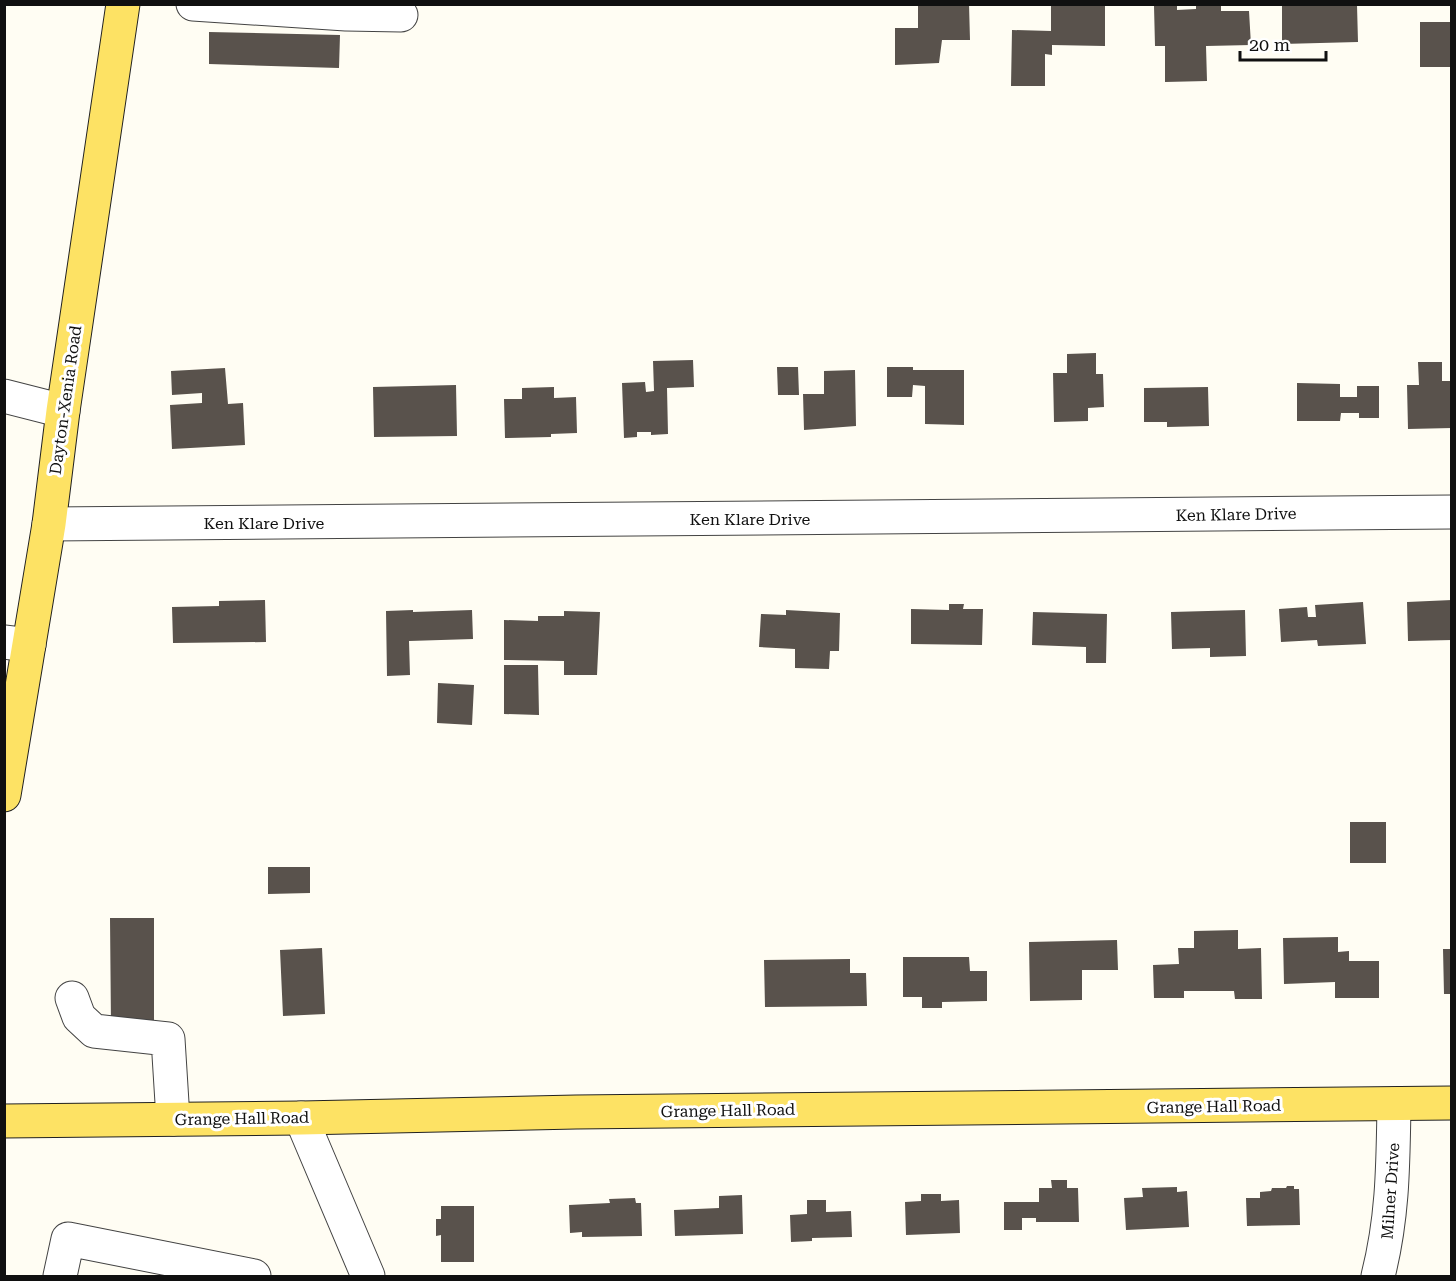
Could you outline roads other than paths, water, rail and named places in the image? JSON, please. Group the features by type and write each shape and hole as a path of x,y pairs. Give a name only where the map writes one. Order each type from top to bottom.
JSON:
{"main road":[{"name":"Dayton-Xenia Road","path":"4,795 17,644 49,525 63,411 123,4"},
{"name":"Grange Hall Road","path":"4,1120 1452,1103"}],"street":[{"path":"193,4 346,14 401,15"},
{"path":"4,396 63,411"},
{"name":"Ken Klare Drive","path":"49,525 1452,512"},
{"path":"72,998 79,1017 94,1031 168,1039 173,1119"},
{"name":"Milner Drive","path":"1378,1276 1385,1249 1393,1193 1395,1104"},
{"path":"301,1118 368,1276"},
{"path":"60,1276 68,1239 254,1276"}]}
